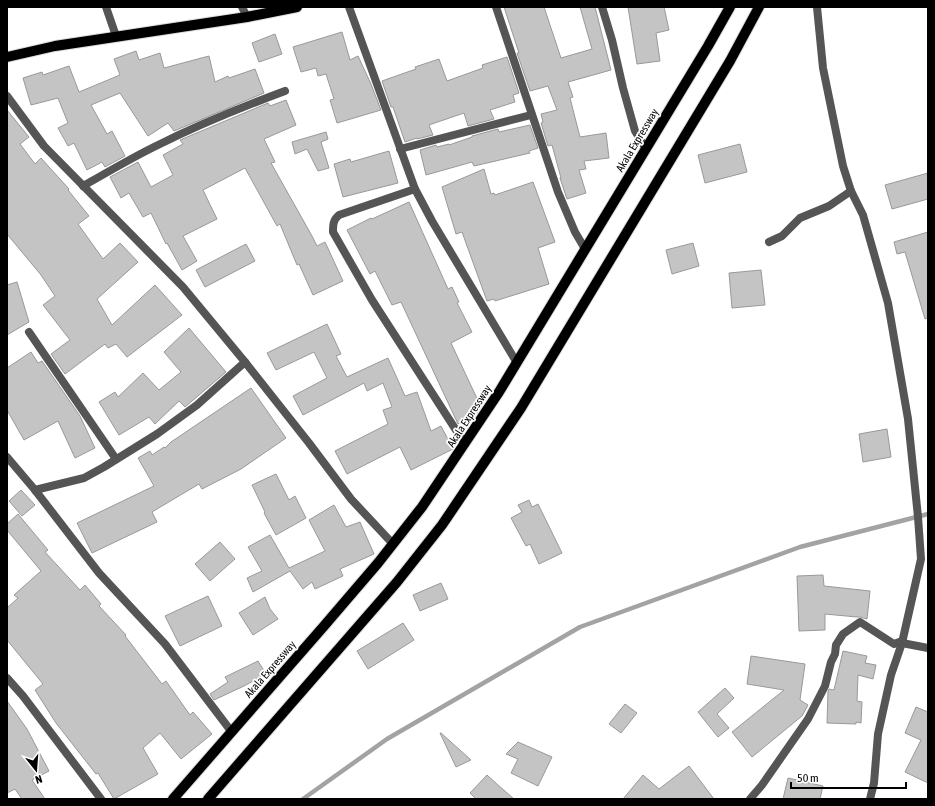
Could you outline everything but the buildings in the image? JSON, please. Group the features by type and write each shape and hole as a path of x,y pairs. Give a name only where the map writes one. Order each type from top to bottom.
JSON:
{"main road":[{"path":"7,57 56,46 247,17 297,7"},
{"name":"Akala Expressway","path":"173,799 324,626 422,507 517,363 730,7"},
{"path":"208,799 397,582 442,525 521,408 730,61 759,7"}],"street":[{"path":"106,7 116,36"},
{"path":"242,7 247,17"},
{"path":"349,7 415,189 432,222 517,363"},
{"path":"496,7 558,192 575,232 586,249"},
{"path":"602,7 635,131 646,149"},
{"path":"817,7 823,68 843,166 851,191 863,215 888,303 909,434 921,559 902,642 891,675 878,734 874,783 870,799"},
{"path":"83,186 157,145 184,132 285,91"},
{"path":"7,96 44,146 183,287 309,442 351,499 393,544"},
{"path":"400,150 531,115"},
{"path":"415,189 339,215 335,218 333,223 333,232 372,300 465,444"},
{"path":"769,242 782,236 800,218 829,206 851,191"},
{"path":"29,332 116,459"},
{"path":"35,490 84,478 116,459 157,434 197,404 245,362"},
{"path":"7,458 35,490 99,573 165,644 231,731"},
{"path":"750,799 762,785 808,719 825,686 836,646 843,634 860,622 894,644 902,642 928,648"},
{"path":"7,678 23,696 101,799"}],"waterway":[{"path":"303,799 387,739 580,627 800,547 928,514"}]}
